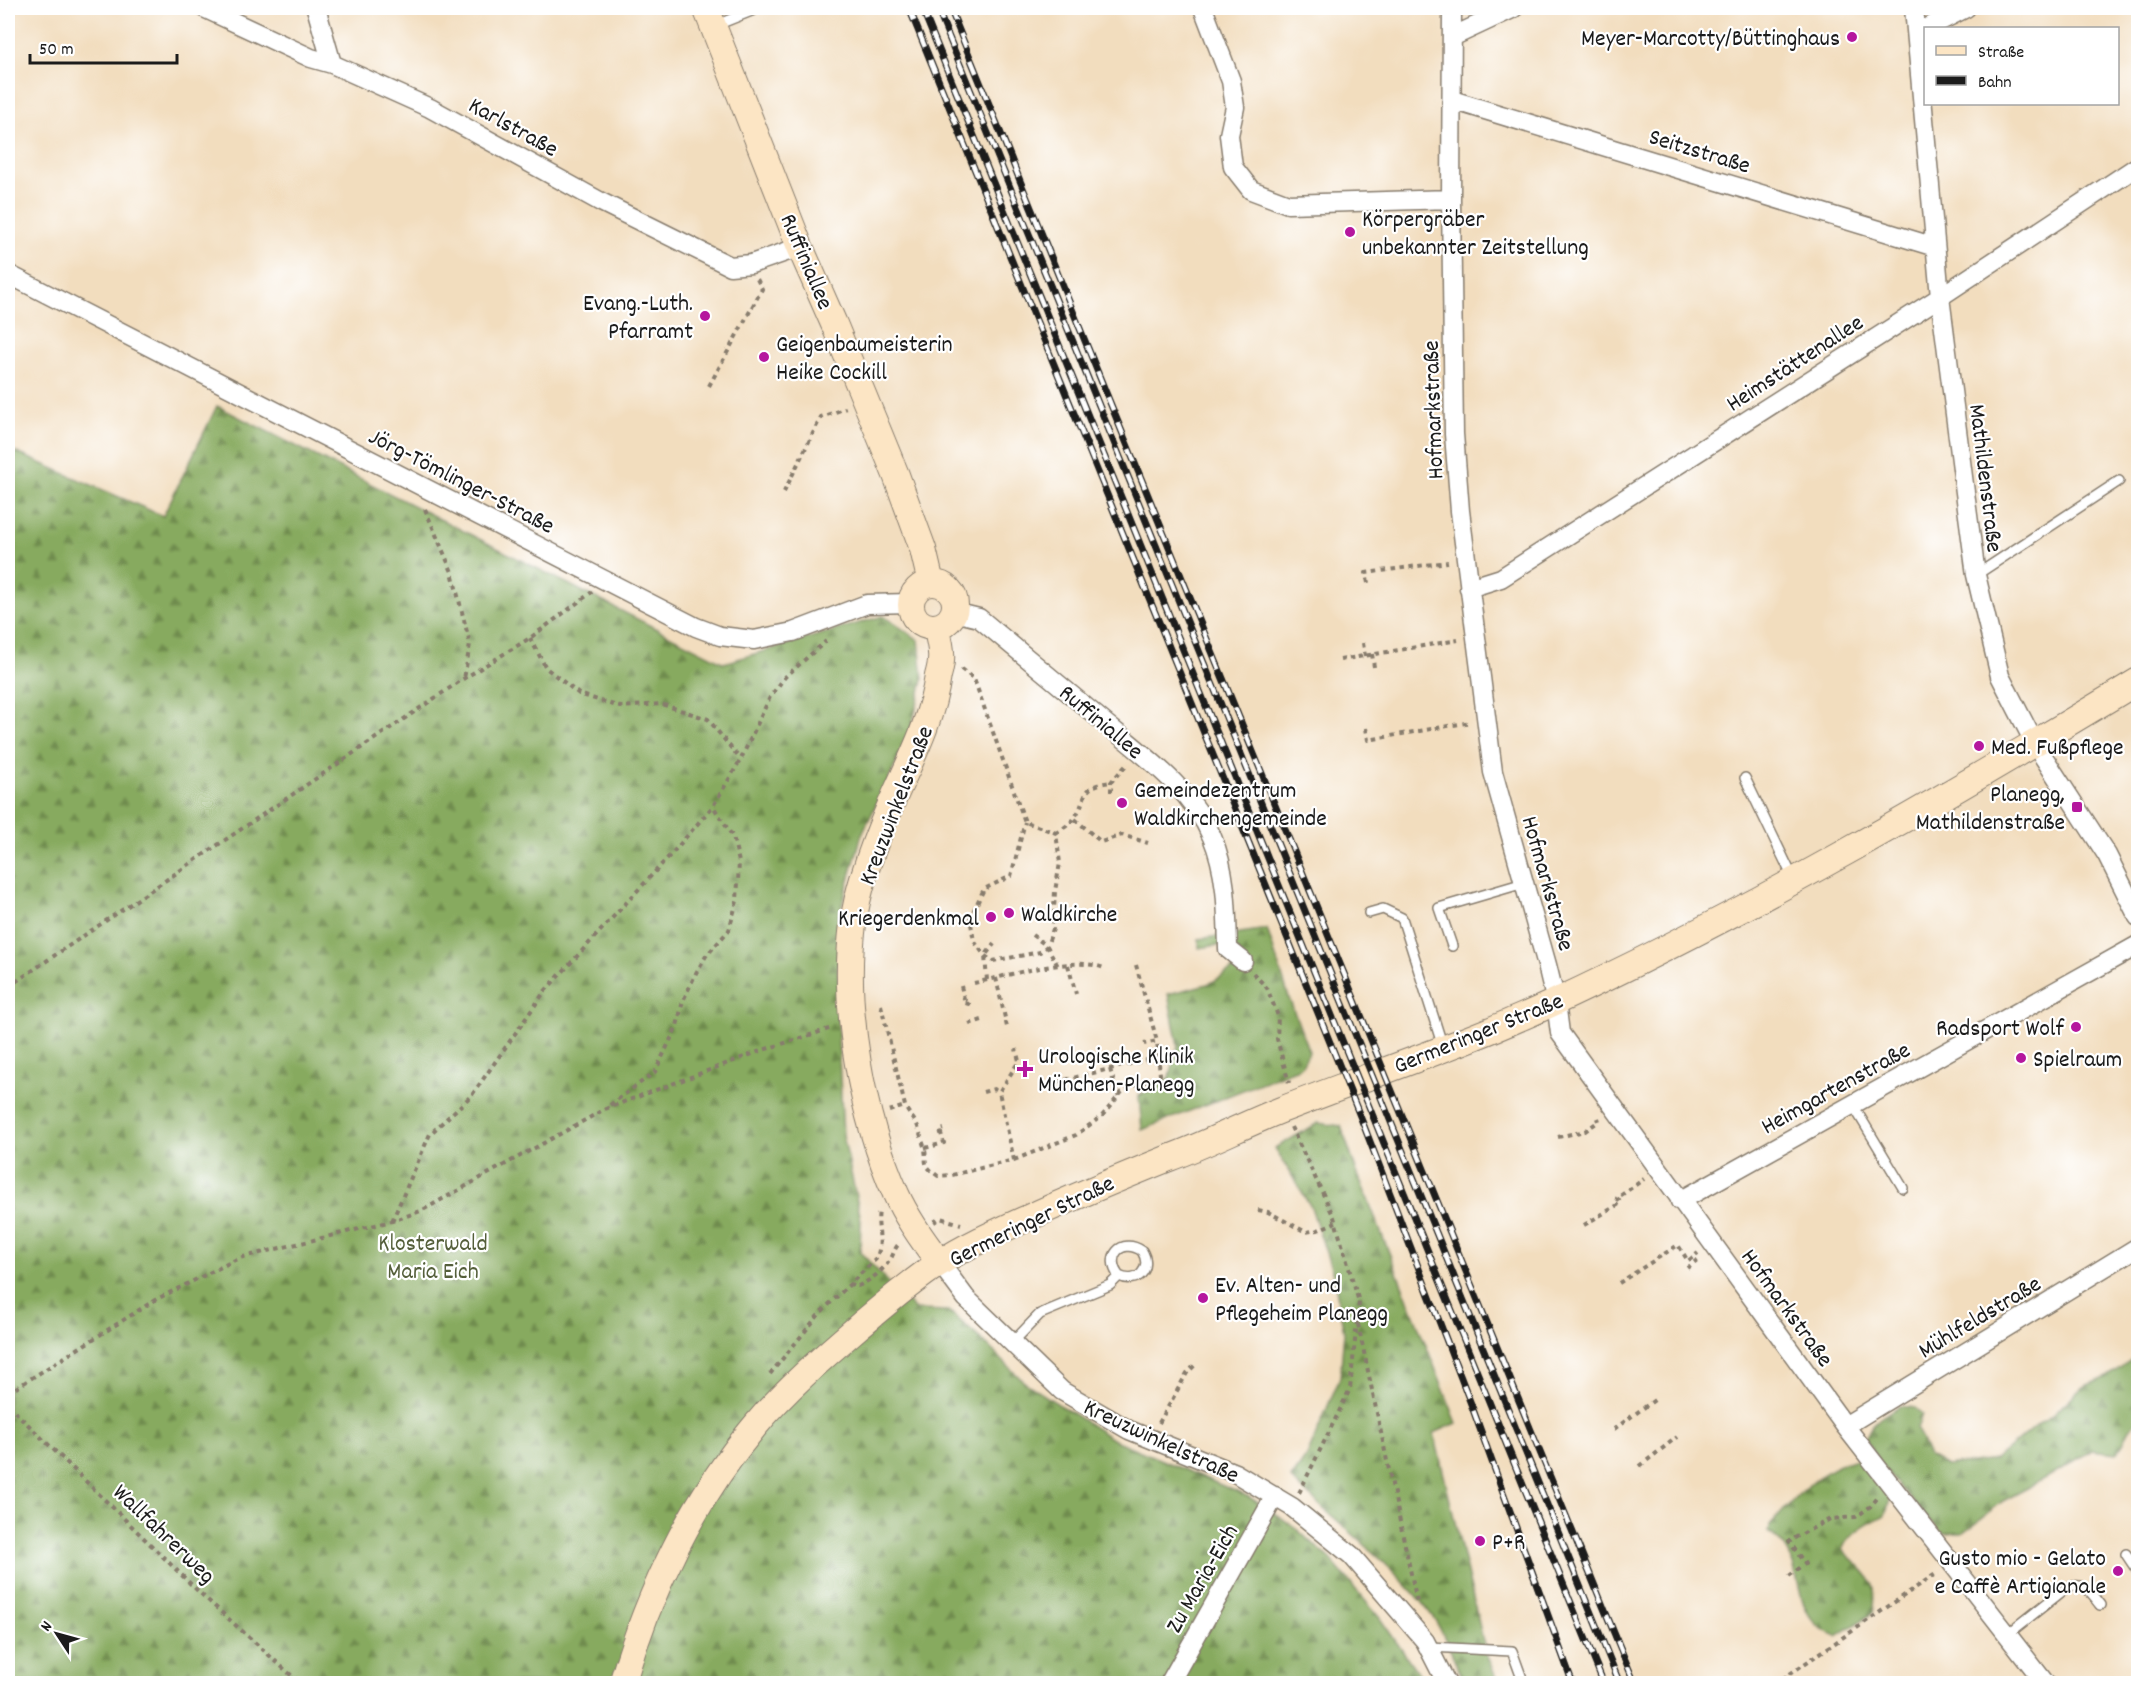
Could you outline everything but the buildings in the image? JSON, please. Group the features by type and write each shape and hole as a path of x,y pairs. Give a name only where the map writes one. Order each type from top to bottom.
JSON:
{"main road":[{"name":"Ruffiniallee","path":"710,17 800,247 896,475 923,549 931,584"},
{"path":"912,603 918,590 931,584 939,584 947,588 955,603 945,619"},
{"name":"Ruffiniallee","path":"912,603 912,609 918,621 929,627 945,619"},
{"name":"Kreuzwinkelstraße","path":"940,1263 918,1233 897,1195 876,1143 864,1094 853,1024 850,968 853,922 866,872 887,813 928,722 937,688 945,619"},
{"name":"Germeringer Straße","path":"622,1683 646,1611 670,1559 697,1509 728,1461 756,1424 814,1365 900,1291 940,1263 981,1239 1110,1180 1174,1157 1283,1109 1511,1022 1556,1002 1794,880 2035,744 2139,681"}],"street":[{"name":"Karlstraße","path":"204,8 311,58 332,64 430,108 601,202 730,266 751,264 800,247"},
{"path":"316,8 332,64"},
{"path":"1203,8 1232,81 1235,108 1229,135 1233,166 1251,190 1288,204 1451,199"},
{"name":"Hofmarkstraße","path":"1452,8 1451,199 1454,434 1469,588 1493,772 1556,1002 1560,1033 1845,1426 2046,1683"},
{"path":"1452,37 1514,8"},
{"name":"Mathildenstraße","path":"1914,8 1923,30 1924,48"},
{"path":"1929,27 1966,8"},
{"name":"Seitzstraße","path":"1452,100 1935,247"},
{"name":"Mathildenstraße","path":"1927,105 1940,297 1976,575 2000,676 2035,744 2107,855 2139,917"},
{"name":"Heimstättenallee","path":"1469,588 1501,578 1940,297 2139,166"},
{"name":"Jörg-Tömlinger-Straße","path":"8,274 607,582 720,636 754,640 793,632 867,604 912,603"},
{"name":"Ruffiniallee","path":"945,619 979,618 1176,785 1195,807 1212,837 1225,883 1228,949 1243,961"},
{"name":"Heimgartenstraße","path":"1680,1201 2139,945"},
{"name":"Mühlfeldstraße","path":"1845,1426 2139,1247"},
{"name":"Kreuzwinkelstraße","path":"940,1263 966,1298 1062,1391 1129,1430 1235,1473 1292,1507 1352,1555 1429,1647 1447,1683"},
{"name":"Zu Maria-Eich","path":"1169,1683 1275,1496"}],"lane":[{"path":"710,17 759,8"},
{"path":"1976,575 2119,482"},
{"path":"1745,778 1794,880"},
{"path":"1452,946 1439,908 1524,883"},
{"path":"1369,914 1383,909 1402,918 1443,1048"},
{"path":"1853,1104 1903,1188"},
{"path":"1011,1344 1040,1314 1110,1285 1119,1276"},
{"path":"2126,1554 2139,1572"},
{"path":"2008,1634 2074,1585 2083,1586 2102,1605"},
{"path":"1429,1647 1512,1651 1524,1683"}],"path":[{"path":"709,386 762,288 751,264"},
{"path":"784,492 821,417 866,400"},
{"path":"413,482 452,572 470,644 463,679"},
{"path":"1368,583 1366,573 1466,559"},
{"path":"8,987 463,679 530,638 607,582"},
{"path":"1341,660 1476,637"},
{"path":"530,638 546,668 579,694 620,707 661,704 708,719 741,759"},
{"path":"392,1221 430,1134 472,1095 545,991 713,806 741,759 770,698 785,676 827,640"},
{"path":"1363,643 1365,656"},
{"path":"942,654 974,679 1025,822 1011,876 984,889 970,918 974,941 985,956 993,961 1040,952 1047,946 1053,928 1055,891 1060,863 1056,833"},
{"path":"1372,654 1374,667"},
{"path":"1366,728 1368,740 1486,720"},
{"path":"1111,792 1112,782 1118,774"},
{"path":"1056,833 1075,819 1084,796 1096,784 1112,782"},
{"path":"8,1393 155,1300 239,1258 392,1221 421,1211 605,1109 655,1072 677,1026 683,1001 696,973 706,956 729,930 737,901 740,862 733,837 713,806"},
{"path":"1075,819 1101,842 1122,835 1148,843"},
{"path":"1025,822 1056,833"},
{"path":"1032,935 1047,946 1058,966"},
{"path":"987,980 985,956 994,944"},
{"path":"1243,961 1267,988 1278,1016 1277,1039 1287,1078"},
{"path":"974,983 1068,964 1092,963 1104,968"},
{"path":"1068,964 1076,994"},
{"path":"881,1005 905,1106 908,1114 918,1125 925,1148 924,1161 928,1169 938,1176 952,1175 1014,1160 1076,1135 1101,1116 1118,1096 1135,1085 1160,1075 1157,1041 1136,965"},
{"path":"996,978 1007,1027"},
{"path":"961,986 963,996 964,1000 965,1003 969,1004 969,1002 968,1000 965,1000 963,1000 964,1004 970,1006 971,1000 965,999 964,996"},
{"path":"969,1024 982,1020"},
{"path":"605,1109 763,1050 853,1024"},
{"path":"1144,1044 1157,1041"},
{"path":"1014,1160 999,1092 1019,1061 1016,1049"},
{"path":"1048,1084 1159,1057"},
{"path":"1110,1069 1118,1096"},
{"path":"983,1092 994,1089 999,1092"},
{"path":"883,1113 905,1106"},
{"path":"1558,1137 1585,1131 1599,1121"},
{"path":"925,1148 944,1143 940,1130 944,1130"},
{"path":"1292,1507 1350,1389 1359,1302 1336,1222 1293,1133"},
{"path":"1058,1136 1060,1142"},
{"path":"1584,1225 1621,1203 1617,1198 1639,1183"},
{"path":"897,1195 881,1206 878,1219 881,1240 876,1259 849,1284 858,1286 865,1283 891,1259 895,1248 918,1233"},
{"path":"1258,1210 1268,1212 1306,1233 1336,1222"},
{"path":"1619,1283 1678,1245 1686,1258"},
{"path":"1687,1268 1707,1253"},
{"path":"1357,1319 1418,1606"},
{"path":"1159,1423 1188,1373 1197,1363"},
{"path":"1614,1429 1656,1400"},
{"name":"Wallfahrerweg","path":"8,1405 201,1593 301,1683"},
{"path":"1150,1419 1170,1427"},
{"path":"1640,1466 1677,1437"},
{"path":"1789,1576 1805,1564 1789,1541 1830,1519 1856,1517 1892,1486"},
{"path":"1775,1683 1801,1668 1829,1646 1953,1563"}],"green space":[{"name":"Klosterwald Maria Eich","path":"217,406 724,663 883,616 919,640 923,680 909,737 862,834 838,919 838,1037 843,1135 861,1220 860,1252 915,1310 949,1311 1024,1382 1112,1439 1249,1497 1292,1525 1330,1559 1379,1617 1425,1683 8,1683 8,449 163,516"},
{"path":"1267,929 1309,1052 1301,1067 1142,1130 1139,1096 1170,1077 1178,1046 1168,994 1211,983 1235,968 1239,950 1219,945 1199,948 1199,939"},
{"path":"1318,1123 1341,1126 1355,1167 1457,1423 1434,1433 1486,1653 1498,1683 1465,1683 1438,1624 1418,1598 1384,1562 1291,1479 1307,1456 1340,1377 1344,1333 1334,1277 1311,1207 1275,1148"},
{"path":"2138,1355 2138,1420 2130,1428 2120,1449 2116,1453 2092,1450 2003,1501 1963,1533 1944,1533 1938,1529 1881,1466 1865,1438 1875,1423 1889,1412 1900,1406 1915,1408 1922,1414 1917,1429 1929,1456 1946,1466 1995,1460 2035,1426 2050,1417 2083,1387 2107,1377"},
{"path":"1856,1459 1863,1463 1891,1497 1885,1515 1866,1525 1849,1538 1842,1550 1869,1577 1875,1601 1873,1613 1837,1636 1821,1628 1811,1618 1804,1606 1789,1553 1768,1532 1779,1515 1808,1486 1830,1470"}],"railway":[{"path":"909,8 1364,1126 1471,1404 1573,1684"},
{"path":"922,8 1604,1684"},
{"path":"937,8 1620,1684"},
{"path":"950,8 1635,1684"}],"place":[{"name":"Meyer-Marcotty/Büttinghaus","path":"1852,37"},
{"name":"Körpergräber unbekannter Zeitstellung","path":"1350,232"},
{"name":"Evang.-Luth. Pfarramt","path":"705,316"},
{"name":"Geigenbaumeisterin Heike Cockill","path":"764,357"},
{"name":"Med. Fußpflege","path":"1979,746"},
{"name":"Gemeindezentrum Waldkirchengemeinde","path":"1122,803"},
{"name":"Planegg, Mathildenstraße","path":"2077,807"},
{"name":"Waldkirche","path":"1009,913"},
{"name":"Kriegerdenkmal","path":"991,917"},
{"name":"Radsport Wolf","path":"2076,1027"},
{"name":"Spielraum","path":"2021,1058"},
{"name":"Urologische Klinik München-Planegg","path":"1025,1069"},
{"name":"Ev. Alten- und Pflegeheim Planegg","path":"1203,1298"},
{"name":"P+R","path":"1480,1541"},
{"name":"Gusto mio - Gelato e Caffè Artigianale","path":"2118,1571"}]}
